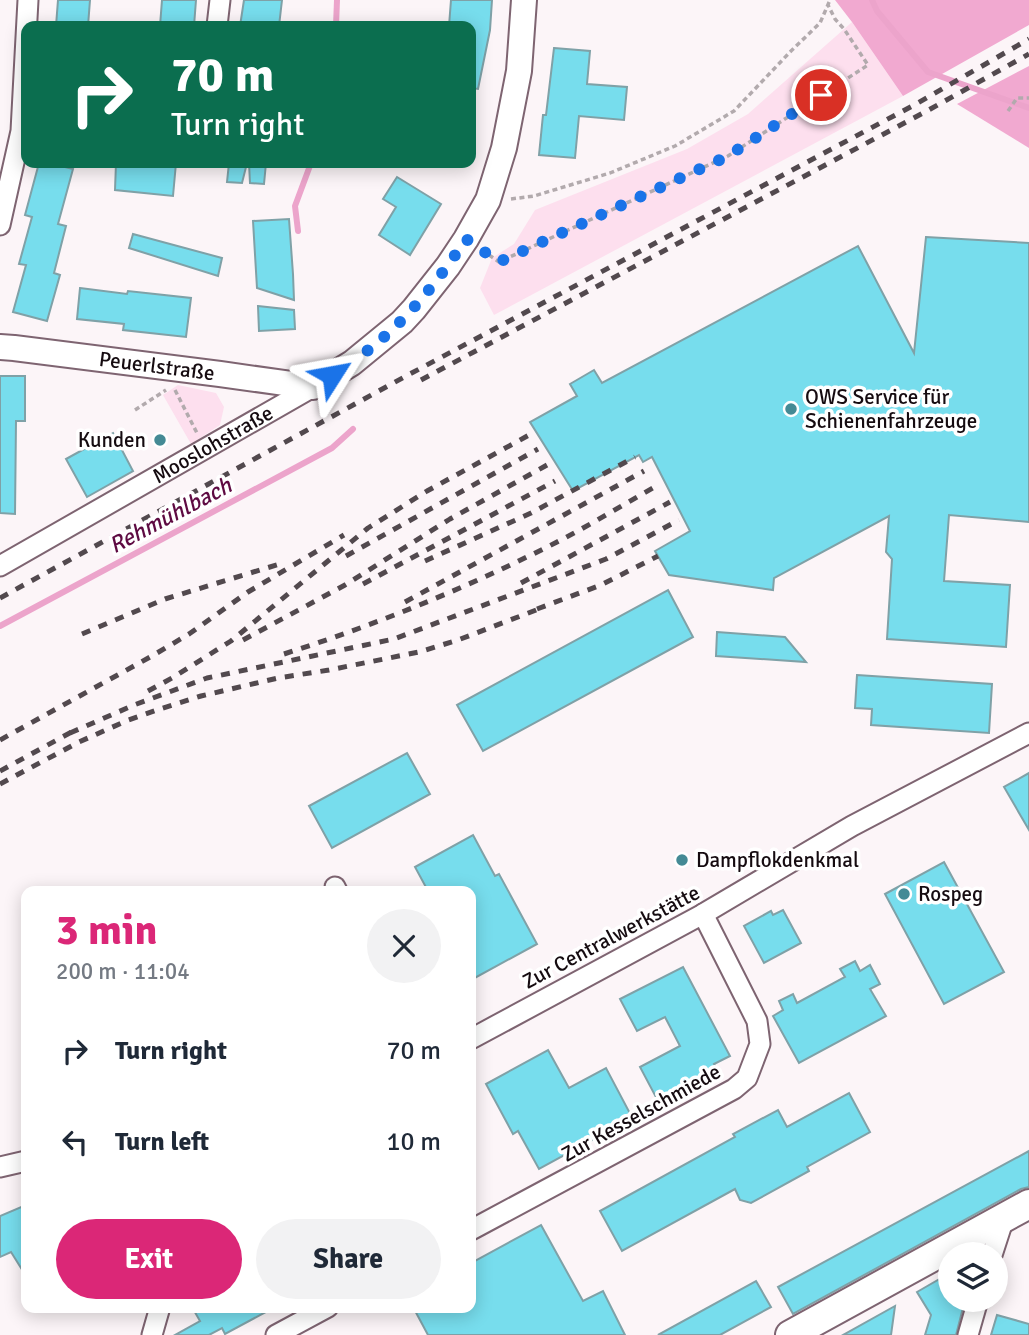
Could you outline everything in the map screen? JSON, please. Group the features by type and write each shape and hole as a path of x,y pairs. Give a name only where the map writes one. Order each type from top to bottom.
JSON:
{"main road":[{"path":"790,1335 1029,1204"}],"street":[{"path":"218,21 220,0"},
{"name":"Mooslohstraße","path":"0,566 313,387 352,363 402,322 448,266 488,200 504,148 519,71 524,0"},
{"path":"23,1 23,21"},
{"path":"1,213 21,143"},
{"name":"Peuerlstraße","path":"0,348 313,387"},
{"name":"Zur Centralwerkstätte","path":"476,1036 703,914 852,826 1029,733"},
{"name":"Zur Kesselschmiede","path":"476,1227 734,1089 747,1078 760,1044 757,1021 703,914"},
{"path":"0,1167 21,1162"},
{"path":"996,1242 1004,1218"},
{"path":"968,1335 975,1312"},
{"path":"152,1335 158,1313"},
{"path":"276,1335 317,1313"}],"path":[{"path":"488,200 534,196 610,173 675,146 734,111 820,23 829,2"},
{"path":"466,239 499,262 728,156 868,65 835,19 829,2"},
{"path":"1008,111 1017,98 1029,98"},
{"path":"135,410 174,386 206,448"}],"shaded area":[{"path":"835,0 1029,0 1029,25 903,96"},
{"path":"852,22 903,96 494,315 480,288 492,258 514,244 535,210 687,149 748,114"},
{"path":"1029,66 1029,148 957,104"},
{"path":"178,385 216,393 224,407 220,425 191,444 163,395"}],"building":[{"path":"58,0 90,0 88,21 56,21"},
{"path":"162,0 196,0 194,21 160,21"},
{"path":"244,0 282,0 280,21 241,21"},
{"path":"451,0 492,0 490,30 478,89 476,21 449,21"},
{"path":"554,48 590,51 587,84 627,87 624,120 579,116 575,158 539,155"},
{"path":"38,168 73,169 58,224 66,226 54,273 60,275 47,321 13,312 26,265 19,264 32,217 25,215"},
{"path":"116,168 176,168 173,196 115,190"},
{"path":"228,168 246,168 242,183 227,182"},
{"path":"249,168 266,168 264,184 250,183"},
{"path":"397,177 441,204 410,255 379,235 396,207 383,199"},
{"path":"289,219 294,300 257,288 253,221"},
{"path":"133,234 222,258 218,276 129,248"},
{"name":"OWS Service für Schienenfahrzeuge","path":"926,237 1029,243 1029,522 949,515 944,581 1010,585 1006,647 887,639 892,559 886,552 889,516 774,578 773,590 669,575 655,551 690,531 652,457 643,462 639,455 573,491 530,422 577,396 570,384 594,370 602,383 858,246 914,353"},
{"path":"80,288 191,298 186,337 123,330 124,324 77,319"},
{"path":"258,306 294,310 295,329 259,331"},
{"path":"0,376 25,376 25,421 16,421 15,514 0,513"},
{"path":"113,433 133,471 87,497 66,459"},
{"path":"668,590 693,637 483,751 457,705"},
{"path":"717,632 785,637 806,662 716,656"},
{"path":"857,675 992,684 989,733 871,725 872,709 855,708"},
{"path":"407,753 430,794 332,848 309,806"},
{"path":"1029,773 1029,830 1004,787"},
{"path":"473,835 495,876 499,874 537,944 476,977 476,886 425,886 415,867"},
{"path":"944,862 1004,972 944,1004 885,894"},
{"path":"783,910 801,943 764,963 744,926 771,911 773,915"},
{"path":"855,961 860,971 870,965 880,984 870,989 886,1016 799,1063 773,1016 783,1010 779,1001 793,994 797,1003 845,977 840,969"},
{"path":"683,967 730,1056 714,1064 717,1070 658,1101 640,1067 680,1046 665,1017 637,1031 620,999"},
{"path":"548,1050 569,1088 606,1068 634,1121 604,1137 603,1134 539,1169 518,1131 513,1134 486,1084"},
{"path":"849,1093 870,1132 807,1167 809,1171 751,1203 740,1200 735,1189 622,1251 600,1211 735,1137 733,1134 778,1110 787,1127"},
{"path":"1029,1151 1029,1187 793,1314 778,1287"},
{"path":"21,1207 21,1268 11,1252 0,1257 0,1216"},
{"path":"541,1225 583,1301 603,1291 625,1335 428,1335 416,1313 476,1313 476,1260"},
{"path":"938,1280 938,1312 962,1312 956,1335 925,1335 931,1315 917,1292"},
{"path":"756,1281 771,1307 720,1335 658,1335"},
{"path":"895,1306 891,1335 843,1335"},
{"path":"195,1313 264,1313 225,1334 222,1328 209,1335 175,1335 200,1321"},
{"path":"997,1315 1029,1324 1029,1335 991,1335"}],"waterway":[{"name":"Rehmühlbach","path":"336,21 337,0"},
{"path":"872,0 877,11 928,72 1029,108"},
{"name":"Rehmühlbach","path":"298,231 295,206 309,168"},
{"name":"Rehmühlbach","path":"0,626 332,448 353,429"}],"railway":[{"path":"0,598 408,375 916,104 1029,39"},
{"path":"421,380 1029,54"},
{"path":"148,691 231,641 368,528 427,491 531,434"},
{"path":"346,556 538,449"},
{"path":"425,561 531,513 635,457"},
{"path":"243,640 345,585 450,519 547,465"},
{"path":"405,602 644,471"},
{"path":"363,584 555,481"},
{"path":"284,654 388,617 524,559 660,484"},
{"path":"521,583 670,502"},
{"path":"70,733 134,705 207,678 394,639 606,559 679,520"},
{"path":"0,740 189,634 248,592 344,535"},
{"path":"537,609 601,585 658,556"},
{"path":"82,634 165,599 283,563"},
{"path":"0,784 79,742 157,710 201,696 278,678 419,652 544,607"},
{"path":"0,771 77,729"}],"place":[{"name":"OWS Service für Schienenfahrzeuge","path":"791,409"},
{"name":"Kunden","path":"160,440"},
{"name":"Dampflokdenkmal","path":"682,860"},
{"name":"Rospeg","path":"904,894"}],"route":[{"path":"332,375 352,363 402,322 448,266 466,239 499,262 728,156 821,95"}]}
